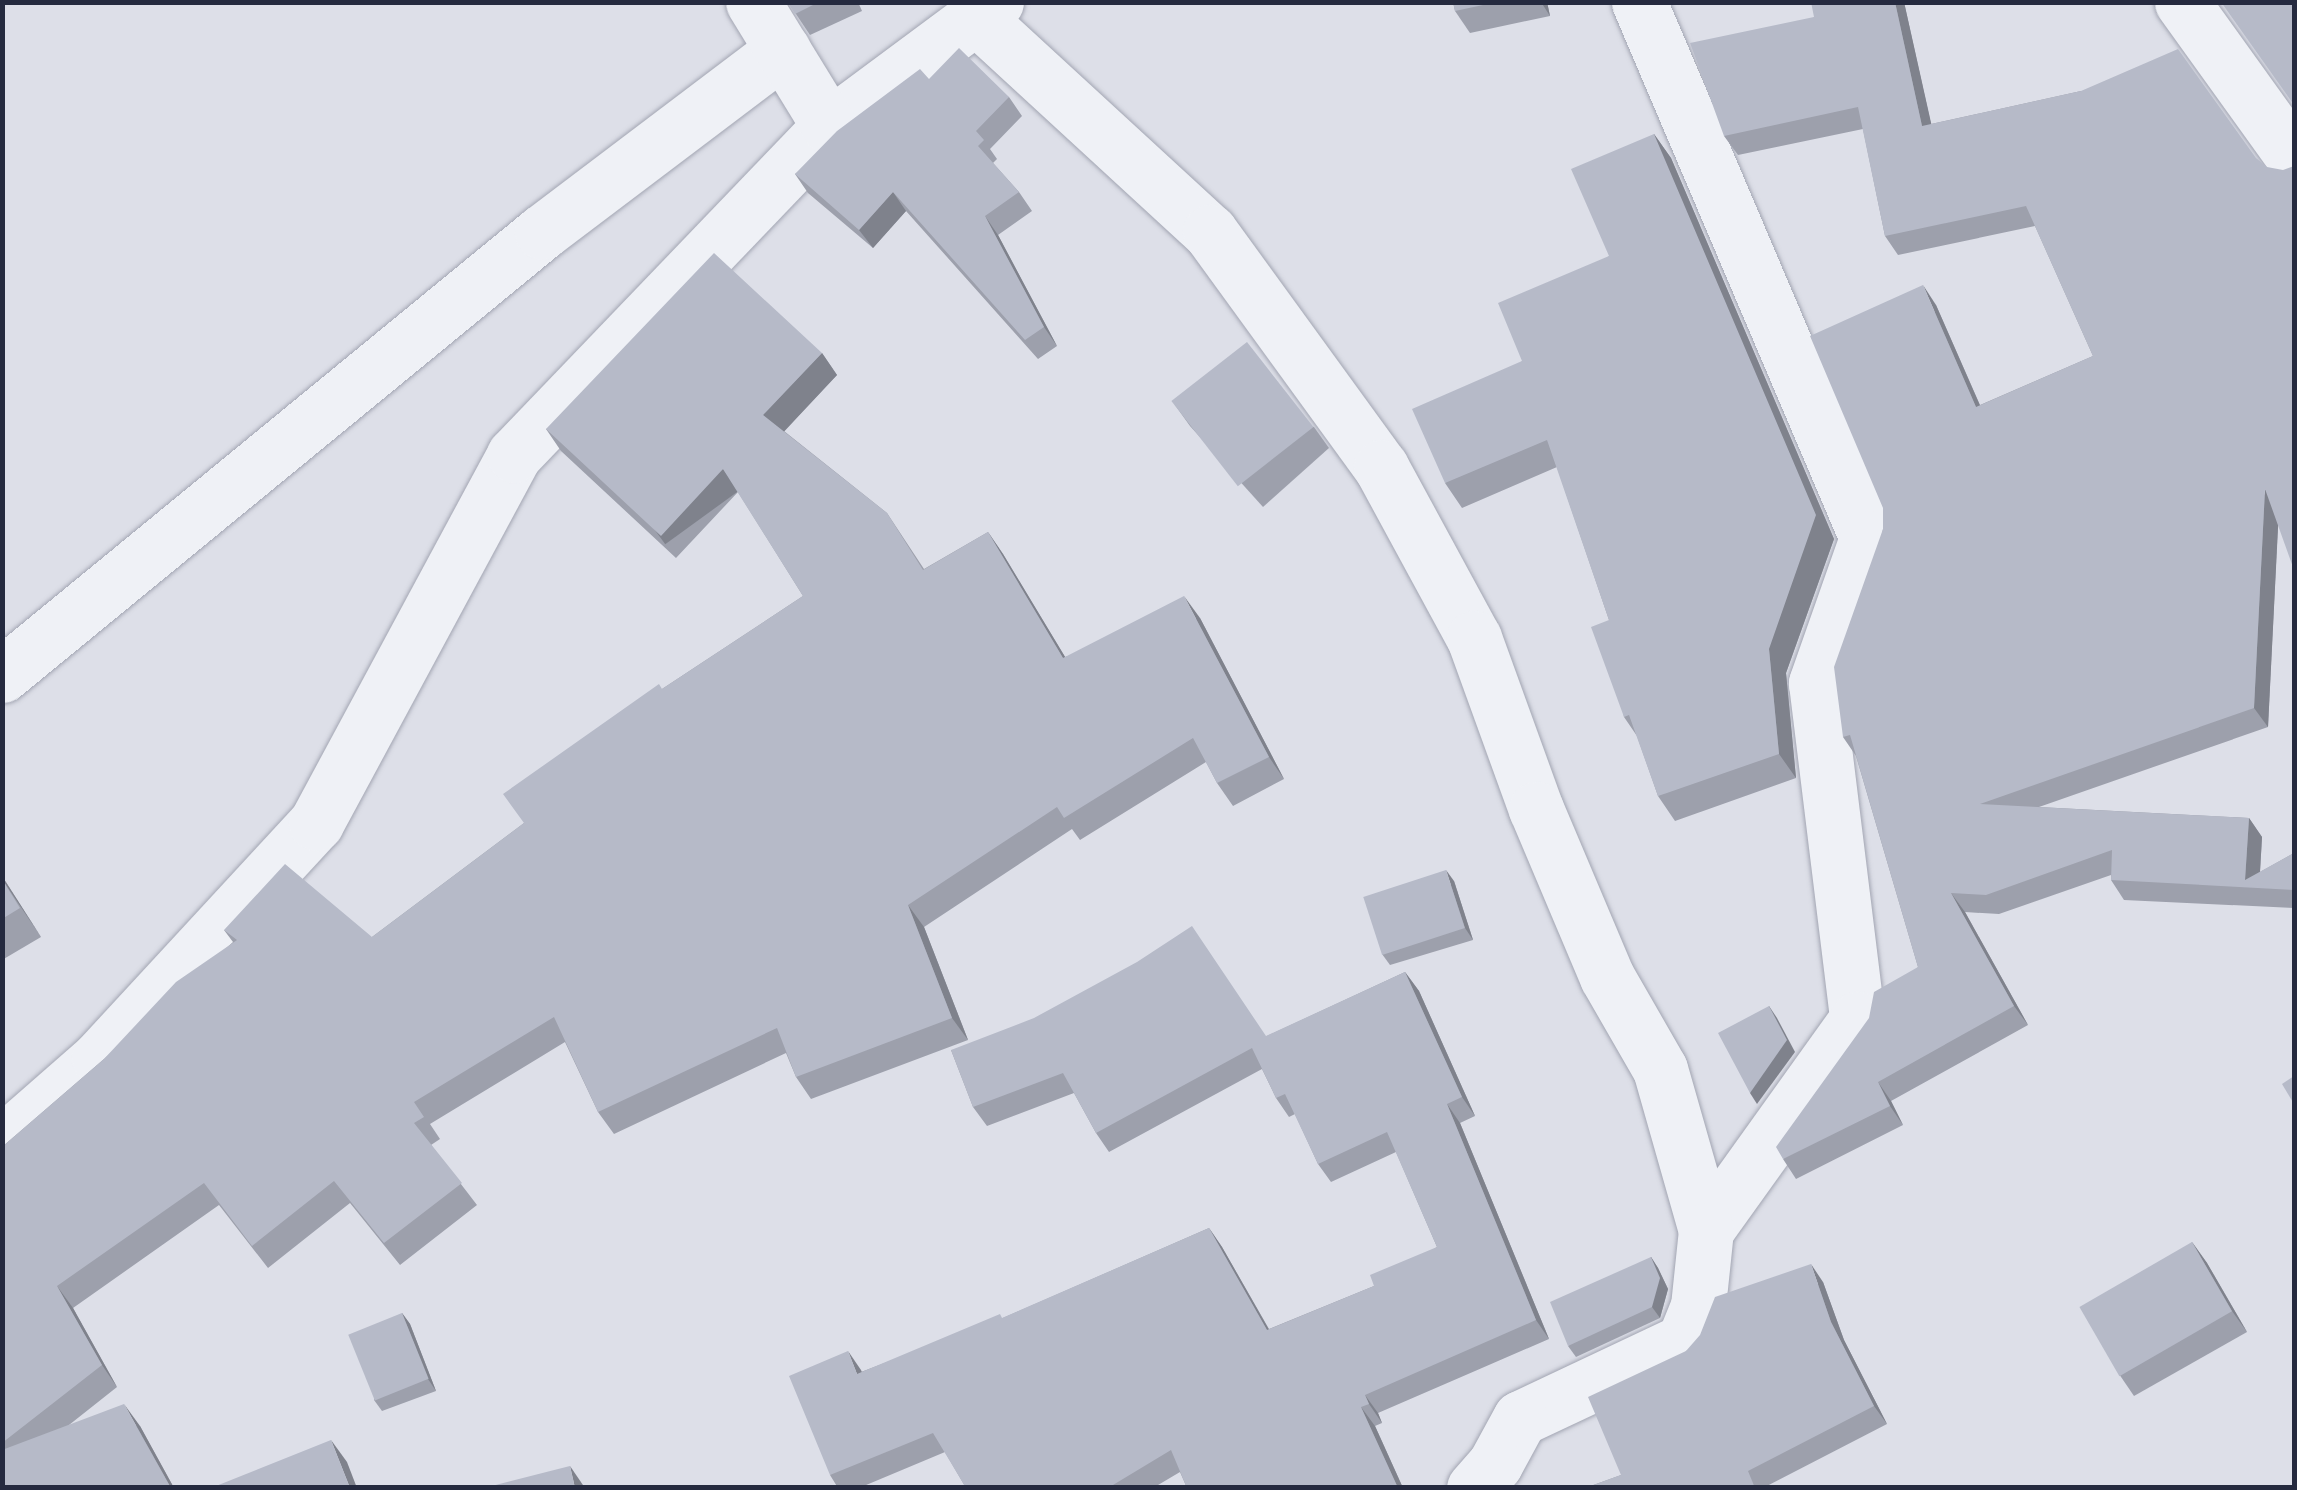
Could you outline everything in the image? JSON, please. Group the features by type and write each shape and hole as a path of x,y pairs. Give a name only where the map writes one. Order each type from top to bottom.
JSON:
{"street":[{"path":"753,2 829,126"},
{"path":"1638,2 1867,538 1816,683 1857,1019 1706,1230"},
{"path":"2182,2 2294,158"},
{"path":"2,1143 100,1058 316,824 514,456 829,126 986,10 1210,232 1381,467 1474,638 1536,809 1607,977 1660,1069 1706,1230 1698,1306 1684,1341 1520,1418 1495,1464 1474,1488"},
{"path":"2,675 542,232 783,50"}],"building":[{"path":"788,2 819,2 795,14"},
{"path":"1453,2 1497,2 1455,11"},
{"path":"1811,2 1895,2 1922,126 2081,91 2178,49 2256,158 2267,167 2283,170 2294,166 2294,570 2265,489 2254,708 1980,804 2249,818 2245,880 2294,853 2294,890 2111,880 2112,850 1986,895 1951,893 2014,1006 1878,1082 1890,1106 1783,1159 1776,1147 1869,1018 1874,992 1918,967 1850,735 1843,737 1834,667 1883,529 1883,508 1810,336 1923,285 1976,407 2093,356 2026,206 1885,236 1858,107 1724,136 1690,43 1814,17"},
{"path":"2221,2 2294,2 2294,105"},
{"path":"959,48 1009,97 976,131 984,140 978,146 1019,192 985,216 1044,327 1025,340 893,192 859,230 795,174 837,131 920,69 929,79"},
{"path":"1654,134 1816,515 1769,649 1779,754 1658,796 1591,627 1609,620 1547,440 1445,483 1412,409 1522,361 1498,303 1609,256 1571,169"},
{"path":"714,253 822,353 763,415 887,513 923,570 988,532 1063,658 1184,596 1269,757 1217,783 1193,738 1064,818 1057,807 908,905 952,1018 796,1077 777,1028 598,1112 554,1017 414,1102 424,1117 414,1123 462,1183 384,1243 334,1181 252,1246 204,1183 57,1286 102,1365 2,1443 2,1147 104,1059 176,982 237,940 224,930 285,864 372,937 524,823 503,794 659,684 662,689 803,596 723,469 661,536 546,429"},
{"path":"1247,342 1313,427 1238,486 1171,401"},
{"path":"1446,870 1465,928 1382,955 1363,897"},
{"path":"2,879 20,908 2,919"},
{"path":"1192,926 1266,1036 1405,972 1462,1097 1447,1104 1536,1320 1365,1395 1369,1404 1361,1407 1398,1488 1187,1488 1171,1450 1108,1488 966,1488 933,1433 830,1475 789,1376 848,1351 857,1374 1000,1314 1002,1318 1209,1228 1267,1330 1374,1286 1370,1275 1437,1247 1387,1132 1318,1164 1285,1094 1276,1098 1252,1048 1096,1133 1063,1073 973,1107 951,1050 1034,1018 1137,962"},
{"path":"1769,1006 1787,1040 1750,1093 1718,1033"},
{"path":"2294,1076 2294,1104 2282,1084"},
{"path":"2192,1242 2232,1311 2119,1376 2079,1307"},
{"path":"1651,1257 1660,1278 1652,1307 1568,1346 1550,1302"},
{"path":"1811,1264 1831,1322 1874,1406 1748,1471 1755,1488 1585,1488 1621,1475 1588,1397 1686,1351 1700,1335 1715,1297"},
{"path":"402,1313 429,1379 375,1401 348,1335"},
{"path":"124,1404 171,1488 2,1488 2,1450"},
{"path":"331,1440 350,1488 211,1488"},
{"path":"570,1466 575,1488 484,1488"}]}
